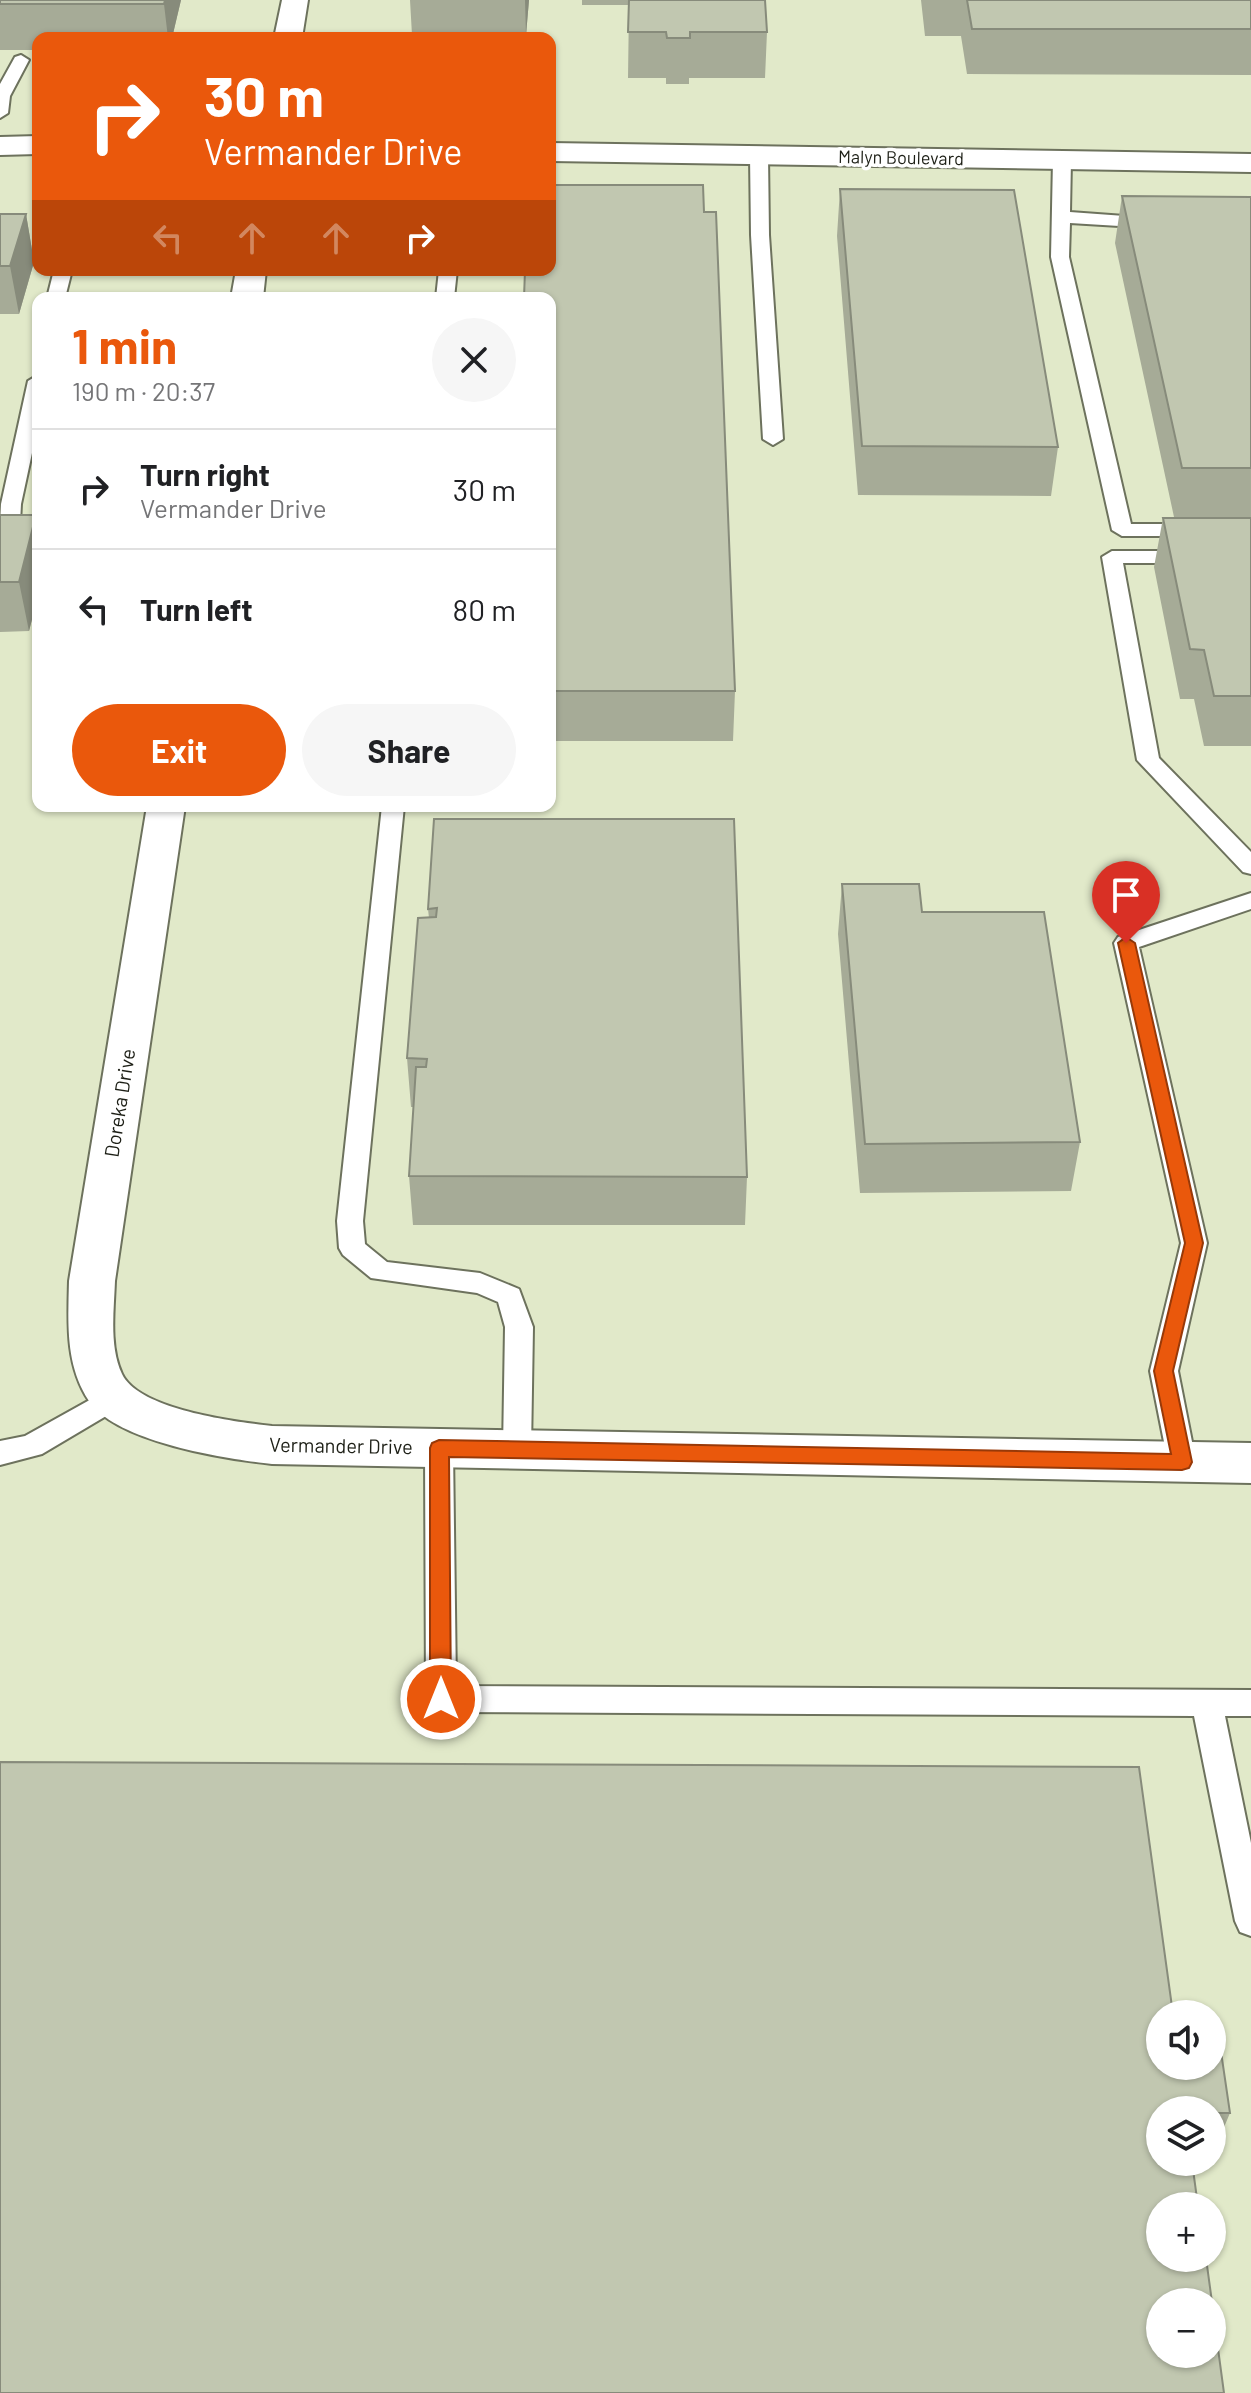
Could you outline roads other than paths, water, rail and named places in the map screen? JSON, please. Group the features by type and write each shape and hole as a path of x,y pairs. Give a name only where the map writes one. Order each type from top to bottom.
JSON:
{"street":[{"path":"289,32 295,0"},
{"path":"0,146 32,145"},
{"name":"Malyn Boulevard","path":"556,152 1251,163"},
{"name":"Doreka Drive","path":"113,1398 99,1371 90,1334 92,1281 165,812"},
{"name":"Vermander Drive","path":"113,1398 200,1437 272,1445 1251,1463"}],"lane":[{"path":"0,60 29,60"},
{"path":"0,113 2,96 29,60"},
{"path":"759,155 760,235 773,439"},
{"path":"1062,160 1060,257 1122,530 1251,530"},
{"path":"1062,217 1172,224"},
{"path":"32,408 11,504 10,525 32,539"},
{"path":"1251,557 1112,557 1148,760 1251,866"},
{"path":"392,812 350,1221 352,1248 380,1271 480,1283 510,1296 519,1327 517,1450"},
{"path":"1182,1462 1164,1371 1194,1243 1126,943 1251,901"},
{"path":"0,1453 32,1446 113,1398"},
{"path":"439,1448 441,1699 1251,1703"},
{"path":"1207,1703 1251,1921"}]}
